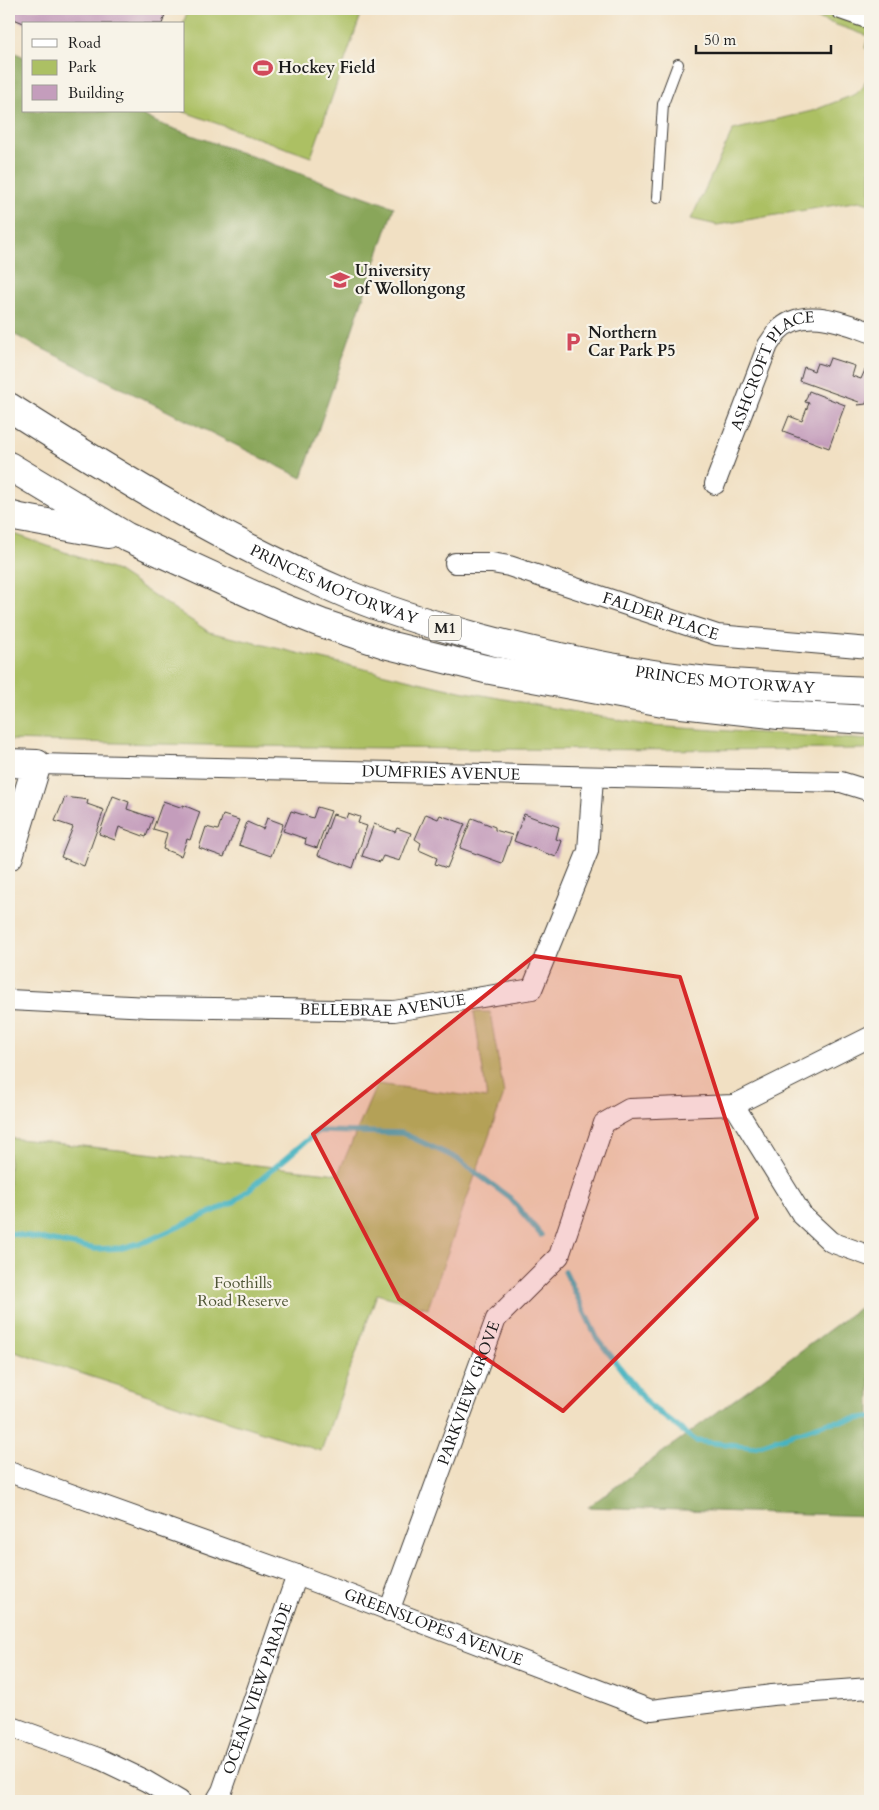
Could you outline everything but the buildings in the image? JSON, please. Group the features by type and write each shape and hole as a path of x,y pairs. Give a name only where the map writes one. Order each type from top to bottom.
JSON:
{"main road":[{"name":"PRINCES MOTORWAY","path":"9,407 168,506 222,534 283,565 351,595 436,626 517,648 600,666 708,681 870,691"},
{"path":"9,430 138,505 248,562 336,599 436,626"},
{"name":"PRINCES MOTORWAY","path":"9,466 127,537 321,624 388,645 477,667 663,702 779,715 870,720"},
{"path":"9,515 127,537"},
{"name":"DUMFRIES AVENUE","path":"9,763 37,764"},
{"path":"9,856 37,764"}],"street":[{"path":"841,9 870,19"},
{"name":"ASHCROFT PLACE","path":"716,484 766,352 778,331 793,320 812,317 835,319 870,332"},
{"name":"FALDER PLACE","path":"455,564 492,562 509,566 717,636 870,648"},
{"name":"DUMFRIES AVENUE","path":"37,764 841,782 870,791"},
{"name":"BELLEBRAE AVENUE","path":"9,1000 148,1007 394,1011 532,989 588,851 592,777"},
{"path":"870,1036 734,1105 802,1215 831,1242 870,1256"},
{"name":"PARKVIEW GROVE","path":"389,1611 496,1319 559,1256 604,1123 628,1109 734,1105"},
{"name":"GREENSLOPES AVENUE","path":"9,1472 297,1575 651,1710 772,1695 870,1688"},
{"name":"OCEAN VIEW PARADE","path":"216,1801 222,1791 297,1575"},
{"path":"9,1726 98,1758 146,1781 180,1801"}],"lane":[{"path":"657,198 663,104 678,64"}],"highlighted area":[{"path":"534,956 680,977 757,1218 563,1411 399,1299 313,1134"}],"green space":[{"name":"Hockey Field","path":"188,9 363,9 311,157 185,112 184,22"},
{"path":"791,9 816,9 870,28 870,52 865,48 868,36"},
{"path":"9,50 22,56 22,112 137,112 158,123 394,207 302,478 9,332"},
{"path":"865,81 870,83 870,204 859,201 717,225 691,219 733,130 812,111 856,94 864,86"},
{"path":"9,532 117,571 209,632 444,688 651,726 870,740 870,749 439,749 9,740"},
{"name":"Foothills Road Reserve","path":"474,1012 490,1012 504,1094 428,1308 377,1294 321,1451 9,1350 9,1138 338,1174 377,1084 487,1098"},
{"path":"870,1300 870,1516 588,1507"}],"waterway":[{"path":"9,1233 96,1249 122,1248 147,1241 234,1202 318,1131 402,1133 456,1158 510,1198 541,1235"},
{"path":"565,1271 597,1338 649,1405 696,1441 754,1447 826,1423 870,1417"}],"place":[{"name":"Hockey Field","path":"263,68"},
{"name":"University of Wollongong","path":"340,280"},
{"name":"Northern Car Park P5","path":"573,342"}]}
